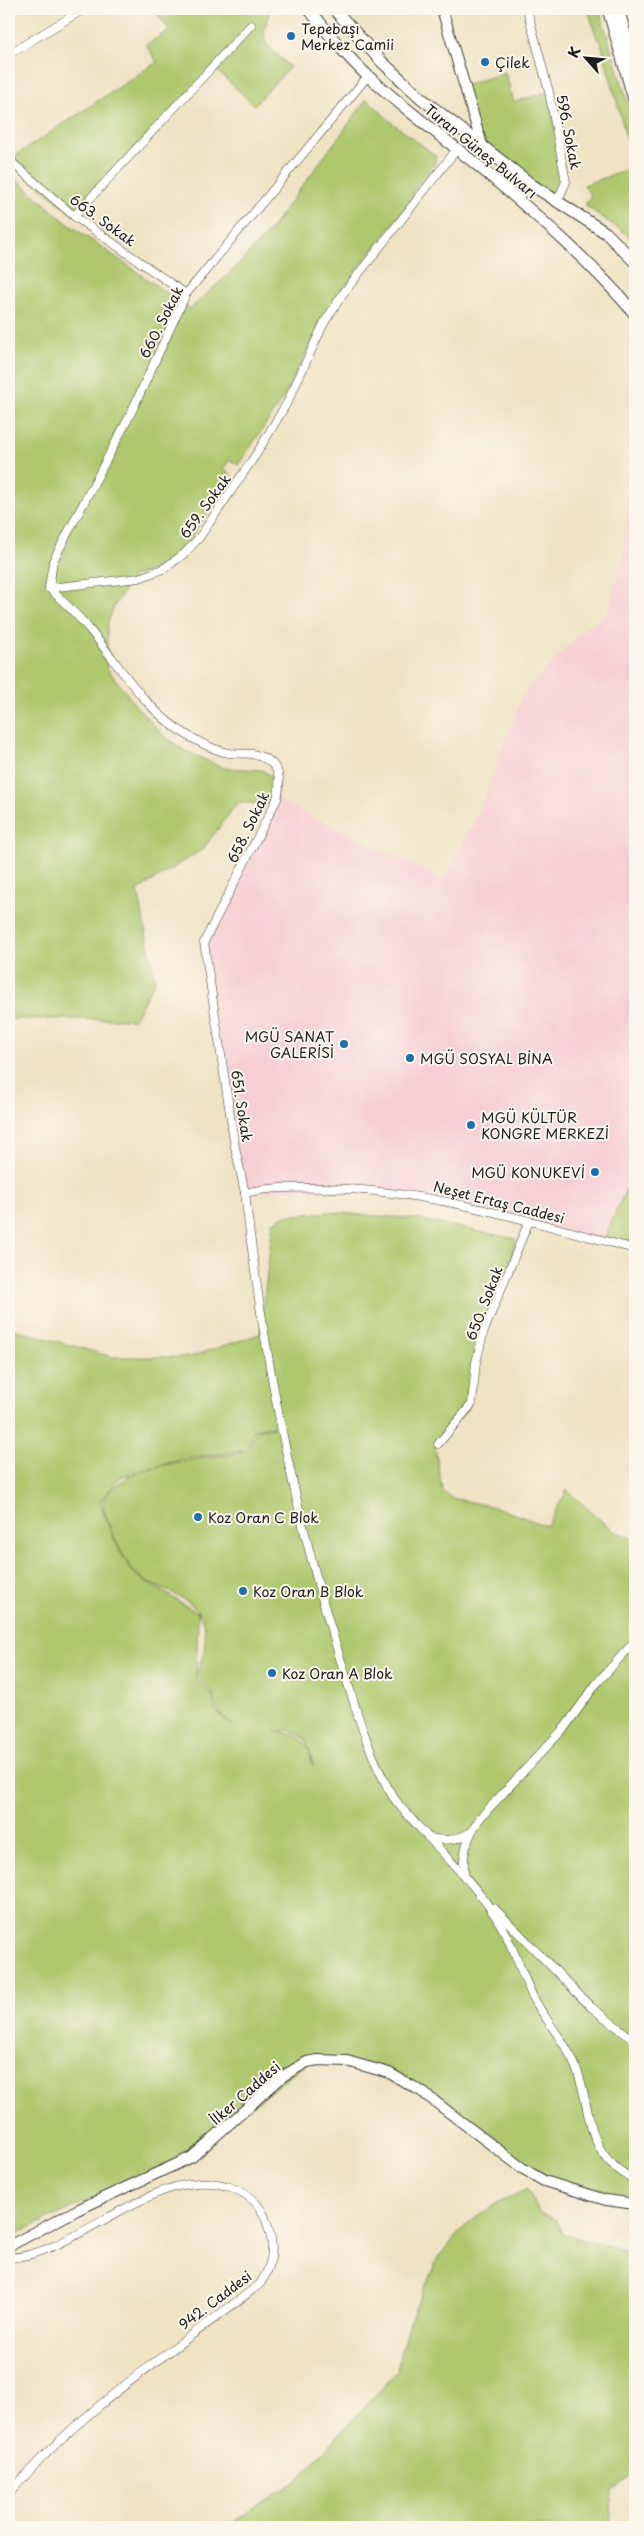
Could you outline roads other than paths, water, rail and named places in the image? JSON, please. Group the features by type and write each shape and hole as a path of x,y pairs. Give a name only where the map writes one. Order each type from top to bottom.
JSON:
{"main road":[{"name":"Turan Güneş Bulvarı","path":"309,9 342,49 368,76 556,233 635,314"},
{"name":"Turan Güneş Bulvarı","path":"334,9 382,62 421,98 532,185 606,233 635,262"},
{"path":"442,9 482,145"},
{"path":"608,9 635,103"},
{"path":"618,9 635,66"},
{"path":"620,246 635,250"},
{"name":"İlker Caddesi","path":"9,2246 77,2210 192,2157 283,2076 307,2062 318,2060 360,2064 402,2079 445,2109 522,2168 544,2180 606,2200 635,2204"}],"street":[{"path":"9,54 84,9"},
{"name":"596. Sokak","path":"527,9 549,92 566,182 557,202"},
{"path":"74,216 251,25"},
{"name":"660. Sokak","path":"49,588 53,561 129,417 186,294 368,76"},
{"name":"659. Sokak","path":"49,588 139,578 162,568 184,554 199,538 258,453 288,401 324,323 342,295 457,149"},
{"name":"663. Sokak","path":"9,160 74,216 186,294"},
{"name":"658. Sokak","path":"49,588 88,627 140,693 168,722 186,735 228,753 251,754 268,762 274,766 279,775 280,786 276,799 204,942"},
{"name":"651. Sokak","path":"204,942 245,1193 260,1316 290,1472 321,1601 359,1725 388,1790 465,1879"},
{"name":"Neşet Ertaş Caddesi","path":"245,1193 265,1188 296,1187 384,1191 463,1204 635,1249"},
{"name":"650. Sokak","path":"438,1444 472,1404 476,1362 484,1332 529,1221"},
{"path":"635,1640 598,1683 565,1727 480,1818 469,1833 464,1855 465,1879 492,1910 512,1948 541,2012 571,2056 583,2088 587,2116 594,2137 617,2170 635,2180"},
{"path":"429,1838 447,1841 469,1833"},
{"path":"465,1879 591,2007 635,2041"},
{"name":"942. Caddesi","path":"9,2258 40,2252 160,2192 190,2182 230,2186 252,2197 266,2219 271,2234 271,2263 267,2274 260,2284 106,2398 74,2426 9,2494"}],"place":[{"name":"Tepebaşı Merkez Camii","path":"291,36"},
{"name":"Çilek","path":"485,62"},
{"name":"MGÜ SANAT GALERİSİ","path":"344,1044"},
{"name":"MGÜ SOSYAL BİNA","path":"410,1058"},
{"name":"MGÜ KÜLTÜR KONGRE MERKEZİ","path":"471,1125"},
{"name":"MGÜ KONUKEVİ","path":"595,1172"},
{"name":"Koz Oran C Blok","path":"198,1517"},
{"name":"Koz Oran B Blok","path":"243,1591"},
{"name":"Koz Oran A Blok","path":"272,1673"}]}
